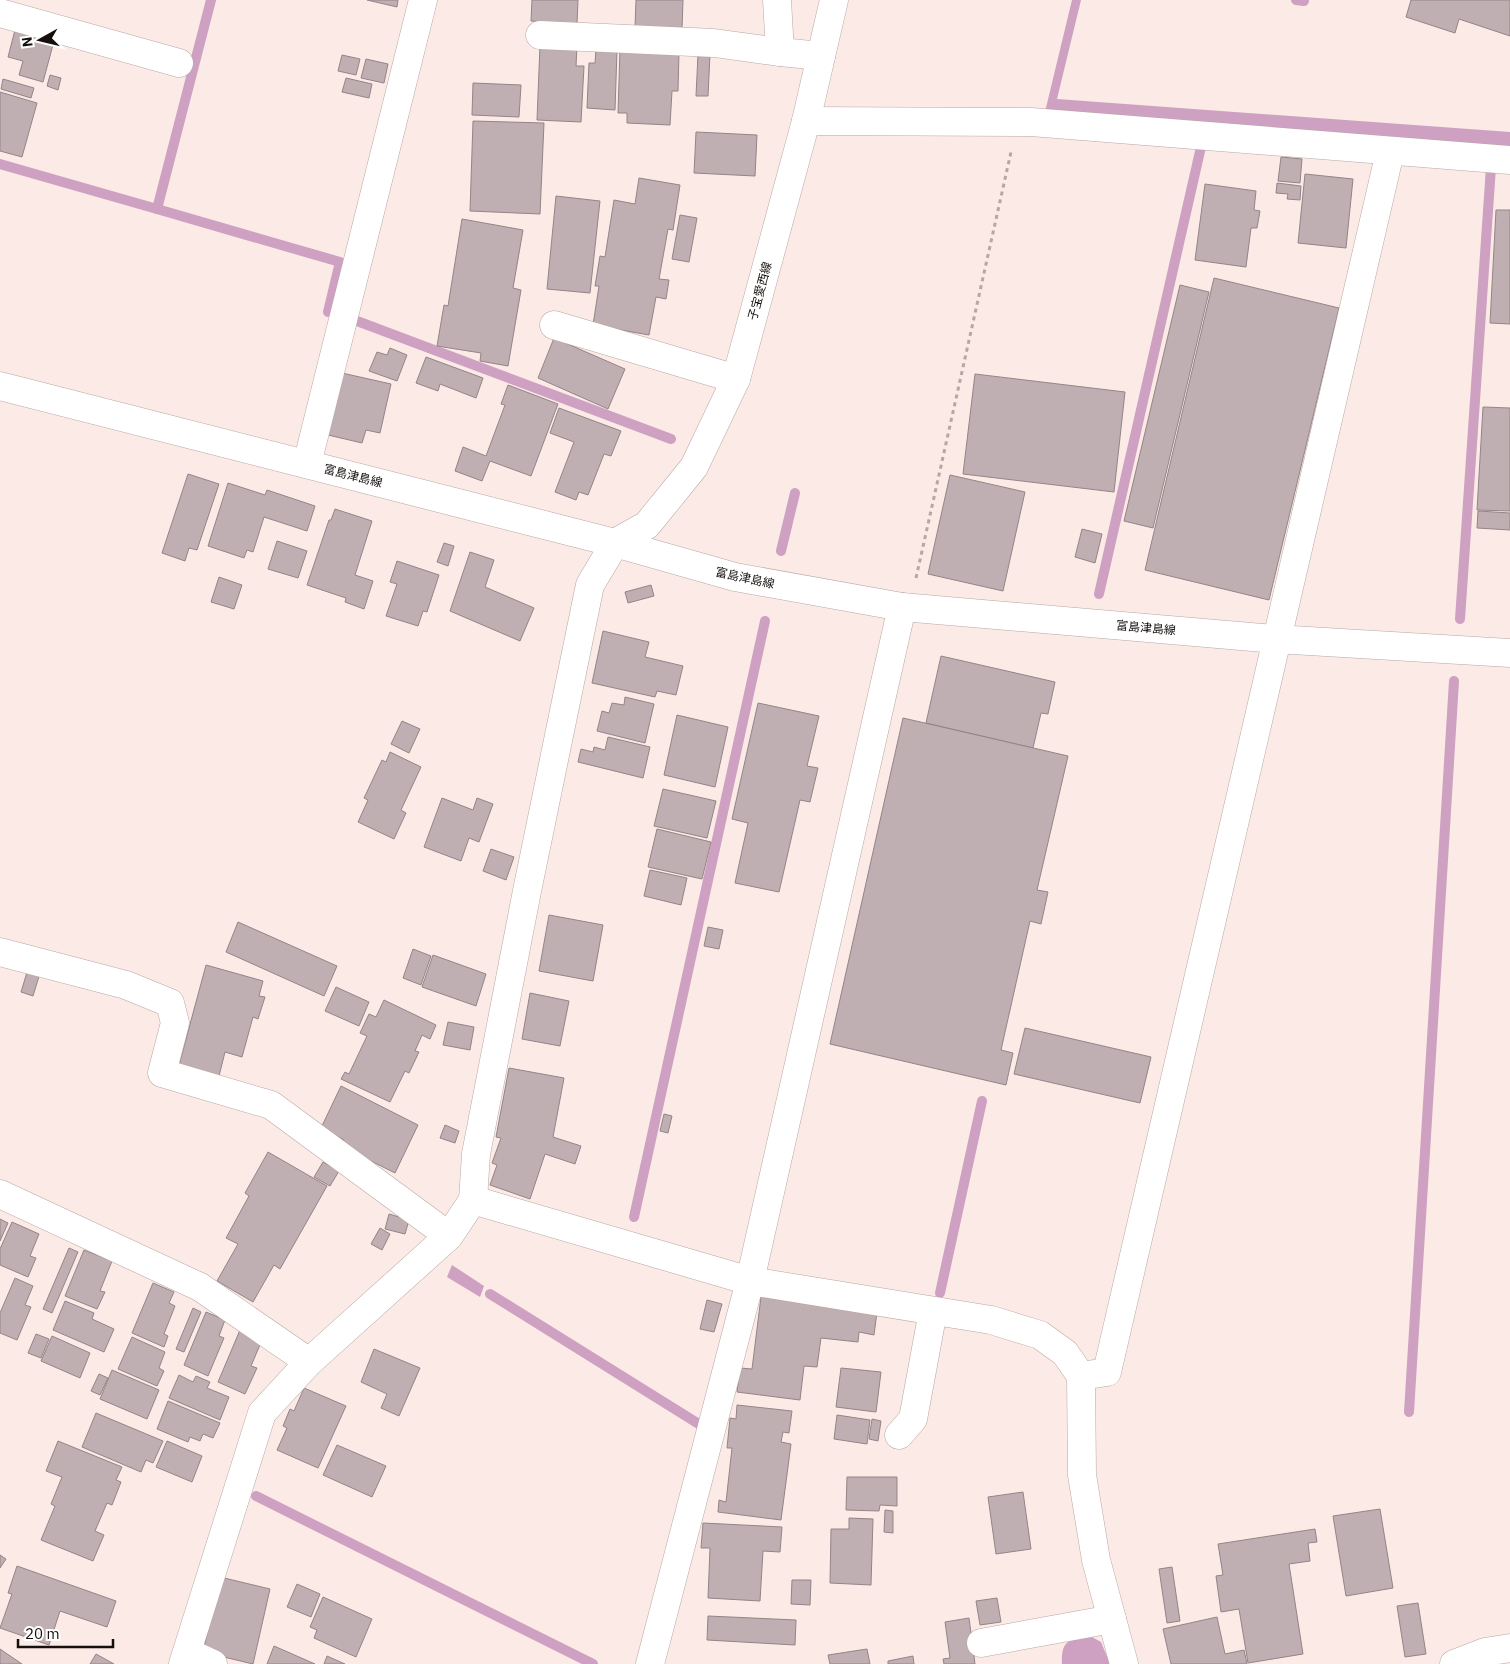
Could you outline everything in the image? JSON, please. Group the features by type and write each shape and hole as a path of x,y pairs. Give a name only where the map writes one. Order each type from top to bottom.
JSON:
{"street":[{"path":"307,464 423,0"},
{"path":"777,0 780,52"},
{"name":"子宝愛西線","path":"615,543 647,526 694,467 736,379 806,121 834,0"},
{"path":"0,13 179,63"},
{"path":"540,35 714,44 821,56"},
{"path":"806,121 1018,122 1510,160"},
{"path":"1081,1376 1107,1372 1275,639 1390,152"},
{"path":"554,325 736,379"},
{"name":"富島津島線","path":"0,386 615,543 735,577 906,608 1275,639 1510,653"},
{"path":"213,1664 185,1658 262,1413 308,1362 449,1236 473,1200 476,1154 528,881 590,585 615,543"},
{"path":"650,1664 750,1281 906,608"},
{"path":"0,952 126,985 170,1003 175,1022 162,1073 272,1106 449,1236"},
{"path":"0,1194 200,1287 308,1362"},
{"path":"473,1200 750,1281 991,1320 1040,1335 1065,1353 1081,1376 1082,1475 1096,1560 1124,1664"},
{"path":"899,1435 914,1419 933,1311"},
{"path":"981,1644 1112,1619"},
{"path":"1454,1664 1485,1652 1510,1648"}],"path":[{"path":"906,608 1018,122"}],"shaded area":[{"path":"1072,0 1081,0 1057,99 1510,132 1510,148 1044,116"},
{"path":"452,1265 484,1286 480,1297 447,1277"},
{"path":"1092,1637 1101,1642 1110,1664 1062,1664 1063,1650 1068,1642"}],"building":[{"path":"367,0 398,0 397,7"},
{"path":"532,0 578,0 577,24 531,21"},
{"path":"636,0 683,0 682,29 635,27"},
{"path":"1411,0 1510,0 1510,36 1459,19 1455,33 1406,17"},
{"path":"15,30 54,41 43,82 19,75 23,61 8,57"},
{"path":"540,45 577,46 576,66 584,66 581,122 537,120"},
{"path":"596,49 617,50 615,110 587,108 589,63 595,63"},
{"path":"620,49 679,52 678,91 672,91 670,125 627,123 627,113 618,113"},
{"path":"698,54 710,54 708,96 696,96"},
{"path":"342,55 360,59 356,75 338,71"},
{"path":"366,59 388,64 384,83 361,78"},
{"path":"50,75 61,78 58,90 47,86"},
{"path":"346,78 372,84 369,98 342,92"},
{"path":"3,79 34,88 31,98 1,89"},
{"path":"473,83 521,85 519,117 472,115"},
{"path":"0,92 37,103 22,157 0,151"},
{"path":"473,121 544,123 540,214 470,211"},
{"path":"696,132 757,135 755,176 694,173"},
{"path":"1281,157 1302,159 1300,183 1278,181"},
{"path":"1305,174 1353,179 1346,248 1298,243"},
{"path":"639,178 680,185 673,230 668,229 659,279 669,280 666,299 656,297 649,335 593,325 599,286 595,286 600,256 605,257 614,200 635,204"},
{"path":"1277,183 1301,186 1300,200 1287,199 1288,194 1276,193"},
{"path":"1205,184 1256,191 1254,210 1260,211 1257,228 1251,228 1246,267 1195,260"},
{"path":"556,196 600,201 590,293 547,289"},
{"path":"1496,210 1510,210 1510,324 1490,323"},
{"path":"680,215 697,218 689,262 672,259"},
{"path":"462,219 523,230 513,288 521,290 508,366 480,361 481,353 437,346 444,305 448,306"},
{"path":"1214,278 1339,308 1269,600 1145,570"},
{"path":"1180,285 1209,292 1153,528 1124,521"},
{"path":"554,338 625,369 608,409 538,378"},
{"path":"390,348 407,355 397,381 369,371 377,352 387,355"},
{"path":"426,357 483,378 476,398 440,384 438,391 416,383"},
{"path":"342,373 391,384 380,433 366,430 362,443 328,435"},
{"path":"975,374 1125,392 1114,492 963,474"},
{"path":"508,385 558,404 531,476 490,461 482,481 455,471 463,447 486,456 505,405 501,404"},
{"path":"1483,407 1510,408 1510,511 1477,510"},
{"path":"559,408 621,431 611,456 604,454 588,495 579,492 576,500 555,492 574,442 550,433"},
{"path":"188,474 219,484 197,550 189,548 185,561 162,553"},
{"path":"950,475 1025,492 1003,591 928,574"},
{"path":"228,483 265,495 267,490 315,506 307,531 264,517 253,552 247,550 244,558 208,546"},
{"path":"335,509 372,521 355,575 373,581 364,609 345,602 346,598 307,585 329,520 331,520"},
{"path":"1478,511 1510,513 1510,530 1477,528"},
{"path":"1082,529 1102,534 1095,563 1075,557"},
{"path":"277,541 307,551 298,578 268,569"},
{"path":"444,543 454,546 448,566 437,562"},
{"path":"470,552 494,560 485,587 534,608 520,641 450,611"},
{"path":"397,561 439,575 427,612 423,611 418,626 386,616 397,584 390,582"},
{"path":"219,577 242,585 234,609 211,602"},
{"path":"651,585 654,596 628,603 625,592"},
{"path":"603,631 649,642 645,657 683,666 676,695 657,691 655,697 592,683"},
{"path":"941,656 1055,682 1048,714 1041,713 1033,748 926,723"},
{"path":"625,697 654,704 645,743 597,731 602,711 609,713 612,703 624,705"},
{"path":"758,703 819,716 807,766 818,768 810,802 800,800 779,892 735,883 748,823 732,819"},
{"path":"677,715 728,727 715,787 664,775"},
{"path":"903,718 1068,756 1037,890 1048,892 1041,924 1030,921 1001,1050 1013,1053 1006,1085 830,1044"},
{"path":"402,721 420,729 409,753 391,744"},
{"path":"608,737 650,747 643,778 578,762 581,749 593,752 594,747 605,750"},
{"path":"390,752 421,767 401,810 406,813 394,839 358,822 368,800 364,798 382,760 386,762"},
{"path":"663,789 716,801 707,838 654,826"},
{"path":"442,798 473,810 477,798 493,804 479,842 469,838 461,861 424,847"},
{"path":"657,829 711,842 702,879 648,867"},
{"path":"491,849 514,857 506,880 483,871"},
{"path":"650,870 687,878 681,905 644,896"},
{"path":"549,915 603,925 593,981 539,971"},
{"path":"238,922 337,966 324,996 226,952"},
{"path":"708,927 723,930 719,949 704,946"},
{"path":"413,949 431,956 421,985 403,978"},
{"path":"433,955 486,974 476,1006 422,987"},
{"path":"206,965 263,981 259,996 265,997 258,1019 253,1017 242,1057 225,1052 218,1080 178,1069"},
{"path":"28,969 40,973 33,996 21,992"},
{"path":"336,987 369,1002 359,1026 325,1011"},
{"path":"530,993 569,1001 560,1046 522,1039"},
{"path":"384,1000 436,1025 430,1039 422,1035 415,1051 419,1052 409,1073 405,1071 390,1102 341,1079 345,1072 349,1074 367,1036 360,1033 369,1014 376,1017"},
{"path":"448,1022 474,1027 470,1050 443,1045"},
{"path":"1025,1028 1151,1057 1140,1103 1014,1074"},
{"path":"509,1068 564,1078 553,1137 581,1146 575,1164 545,1154 530,1199 490,1185 497,1165 492,1163 501,1138 496,1137"},
{"path":"341,1086 418,1125 395,1173 341,1146 344,1140 321,1128"},
{"path":"664,1114 672,1116 668,1133 660,1131"},
{"path":"445,1125 459,1131 455,1143 440,1138"},
{"path":"268,1152 327,1186 280,1269 274,1265 253,1302 217,1281 238,1244 226,1238 249,1196 245,1193"},
{"path":"323,1162 339,1171 330,1186 314,1177"},
{"path":"389,1214 409,1220 405,1234 385,1229"},
{"path":"0,1219 8,1223 0,1241"},
{"path":"12,1222 39,1234 30,1256 36,1258 28,1277 0,1265 0,1249"},
{"path":"380,1228 390,1234 382,1250 371,1244"},
{"path":"69,1248 78,1252 52,1313 43,1309"},
{"path":"84,1250 112,1261 100,1291 105,1292 97,1309 65,1296"},
{"path":"15,1278 33,1286 25,1305 31,1307 17,1340 0,1333 0,1313"},
{"path":"153,1283 174,1292 169,1303 175,1306 164,1334 168,1336 164,1347 132,1333"},
{"path":"761,1297 877,1312 874,1335 859,1332 858,1342 821,1338 817,1367 804,1366 800,1400 737,1392 740,1368 752,1369"},
{"path":"707,1300 722,1304 714,1332 700,1329"},
{"path":"65,1301 94,1313 92,1319 114,1329 104,1352 53,1330"},
{"path":"193,1308 201,1312 184,1352 176,1349"},
{"path":"206,1312 225,1320 219,1336 224,1338 208,1376 184,1365"},
{"path":"240,1330 262,1340 251,1366 257,1368 245,1394 218,1382"},
{"path":"36,1334 49,1339 41,1358 28,1353"},
{"path":"52,1336 90,1353 80,1378 41,1361"},
{"path":"132,1337 165,1352 159,1368 164,1371 157,1386 118,1369"},
{"path":"374,1349 420,1368 399,1416 381,1408 387,1394 361,1382"},
{"path":"841,1368 881,1372 876,1412 836,1407"},
{"path":"112,1370 159,1390 147,1419 100,1399"},
{"path":"99,1374 108,1378 100,1395 91,1391"},
{"path":"179,1375 193,1382 196,1376 210,1382 207,1388 229,1397 220,1420 169,1398"},
{"path":"304,1388 346,1406 318,1468 277,1450 287,1428 283,1426 290,1409 294,1411"},
{"path":"168,1401 220,1423 213,1438 203,1434 200,1441 190,1437 188,1442 157,1429"},
{"path":"737,1405 792,1411 789,1433 783,1432 781,1442 791,1444 781,1520 718,1512 719,1500 726,1502 732,1448 727,1448 730,1418 736,1419"},
{"path":"96,1413 163,1441 153,1463 146,1460 141,1472 82,1447"},
{"path":"837,1415 870,1420 867,1444 834,1439"},
{"path":"872,1419 881,1421 878,1441 869,1439"},
{"path":"58,1441 122,1467 116,1480 121,1482 112,1505 107,1503 95,1531 104,1535 93,1561 41,1540 55,1506 51,1504 62,1477 46,1471"},
{"path":"167,1441 202,1456 192,1482 156,1467"},
{"path":"337,1445 386,1466 372,1497 323,1475"},
{"path":"847,1477 897,1477 897,1506 880,1505 879,1511 846,1510"},
{"path":"1023,1492 1031,1549 996,1554 988,1497"},
{"path":"1380,1509 1393,1588 1346,1596 1333,1516"},
{"path":"885,1510 893,1511 893,1533 884,1532"},
{"path":"849,1518 873,1519 871,1585 830,1583 831,1529 849,1529"},
{"path":"703,1523 782,1527 780,1552 763,1551 760,1601 708,1598 710,1548 701,1548"},
{"path":"1315,1529 1317,1542 1308,1543 1310,1561 1289,1564 1303,1654 1248,1663 1239,1609 1221,1612 1216,1576 1223,1575 1218,1544"},
{"path":"0,1555 6,1559 0,1568"},
{"path":"17,1566 116,1601 107,1627 60,1611 49,1645 0,1628 12,1594 8,1593"},
{"path":"1172,1567 1180,1621 1167,1623 1159,1569"},
{"path":"220,1577 270,1589 253,1664 203,1652"},
{"path":"792,1580 811,1580 810,1605 791,1604"},
{"path":"297,1584 320,1594 311,1617 287,1607"},
{"path":"323,1597 372,1619 356,1657 314,1638 317,1630 310,1627"},
{"path":"997,1598 1001,1622 980,1625 976,1601"},
{"path":"1418,1603 1426,1654 1405,1657 1397,1606"},
{"path":"708,1616 796,1620 795,1645 707,1640"},
{"path":"1217,1617 1225,1654 1244,1650 1247,1664 1171,1664 1163,1629"},
{"path":"969,1618 975,1664 944,1664 943,1659 950,1658 945,1622"},
{"path":"274,1646 315,1664 267,1664"},
{"path":"0,1649 22,1664 0,1664"},
{"path":"867,1649 870,1664 830,1664 828,1655"},
{"path":"96,1654 114,1664 90,1664"},
{"path":"327,1656 345,1664 324,1664"},
{"path":"913,1656 914,1664 888,1664 888,1661"}],"waterway":[{"path":"0,164 157,209 211,0"},
{"path":"1296,0 1304,1"},
{"path":"1099,594 1201,147"},
{"path":"1460,619 1491,167"},
{"path":"157,209 340,262 328,312"},
{"path":"357,321 671,439"},
{"path":"781,551 795,493"},
{"path":"634,1217 765,621"},
{"path":"1409,1412 1454,681"},
{"path":"940,1293 982,1101"},
{"path":"490,1294 702,1426"},
{"path":"256,1496 593,1664"}]}
